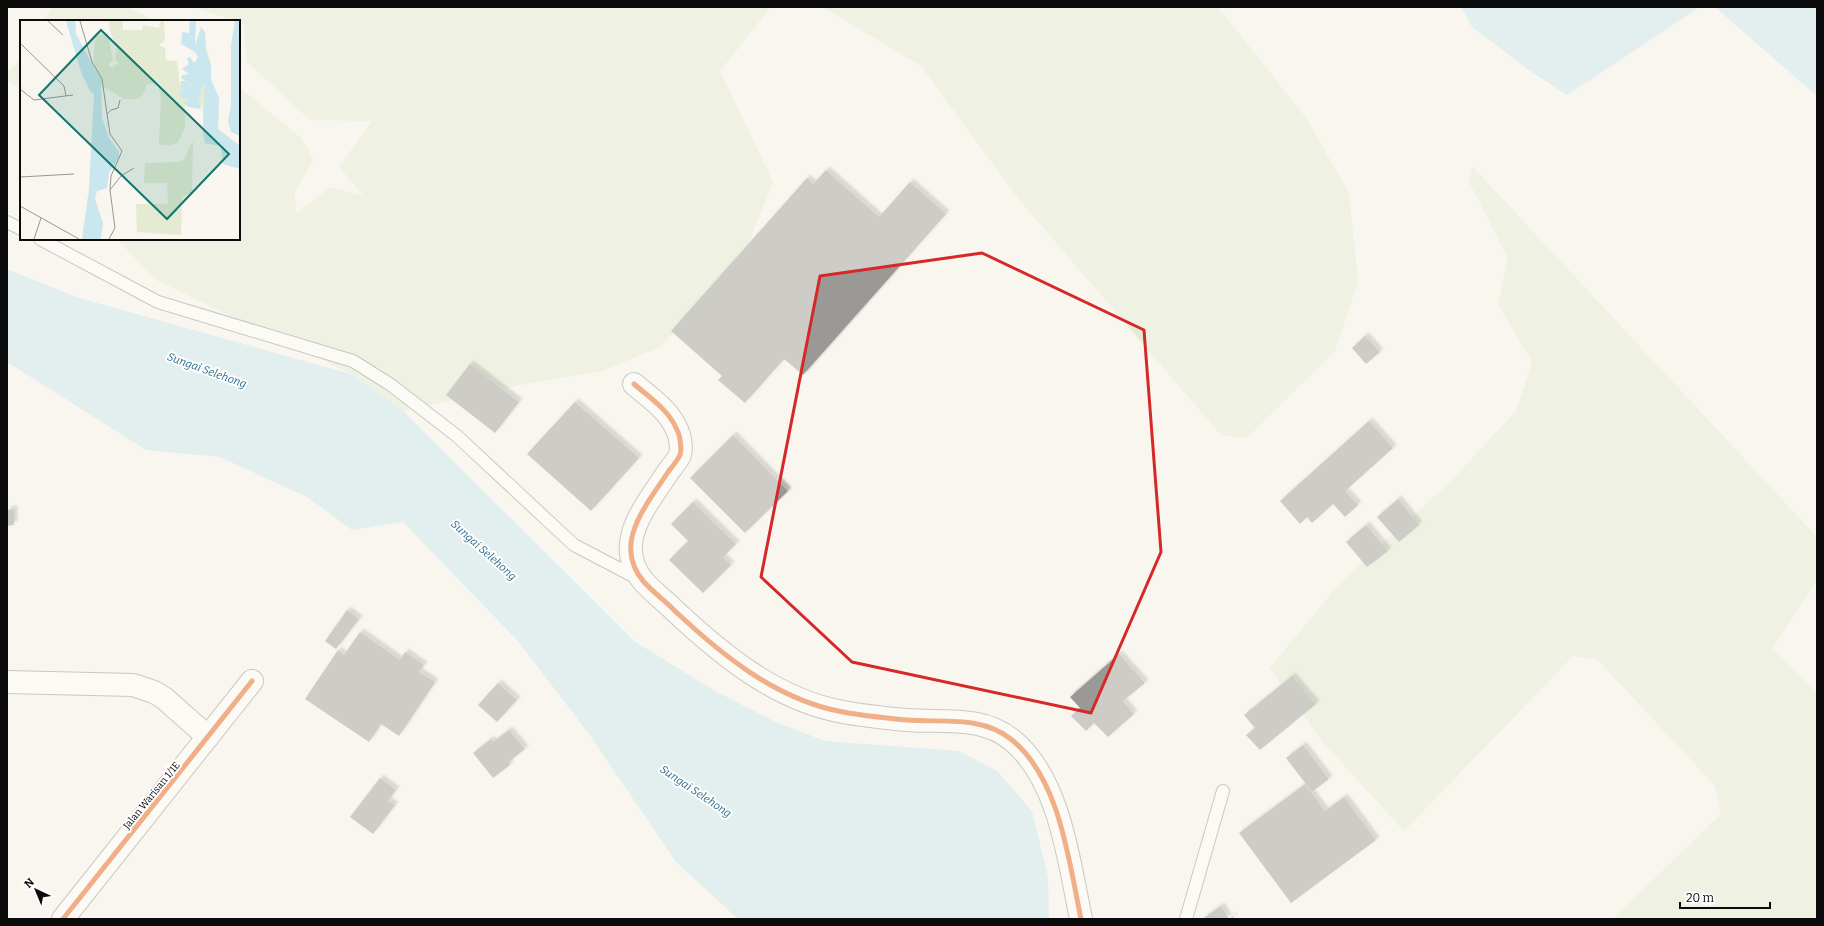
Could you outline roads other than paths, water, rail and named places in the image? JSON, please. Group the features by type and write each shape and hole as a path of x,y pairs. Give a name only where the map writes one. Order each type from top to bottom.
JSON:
{"street":[{"path":"634,384 669,415 678,432 680,453 637,521 631,542 630,558 644,581 697,632 741,667 774,688 810,704 843,712 907,720 964,722 990,726 1013,740 1032,761 1050,793 1062,827 1081,919"},
{"path":"7,682 133,685 154,692 164,698 208,737"},
{"name":"Jalan Warisan 1/1E","path":"63,919 252,682"}],"lane":[{"path":"7,222 20,228"},
{"path":"42,240 158,302 353,361 391,385 457,436 574,545 644,581"},
{"path":"1186,919 1223,790"}],"water":[{"path":"1461,7 1700,7 1567,95 1526,68 1472,27"},
{"path":"1715,7 1817,7 1817,96"},
{"name":"Sungai Selehong","path":"7,269 76,297 354,375 403,411 634,641 715,691 776,722 825,741 959,751 997,771 1032,811 1048,877 1049,919 738,919 676,862 589,734 518,641 403,522 352,530 307,497 220,457 146,450 7,362"}]}
